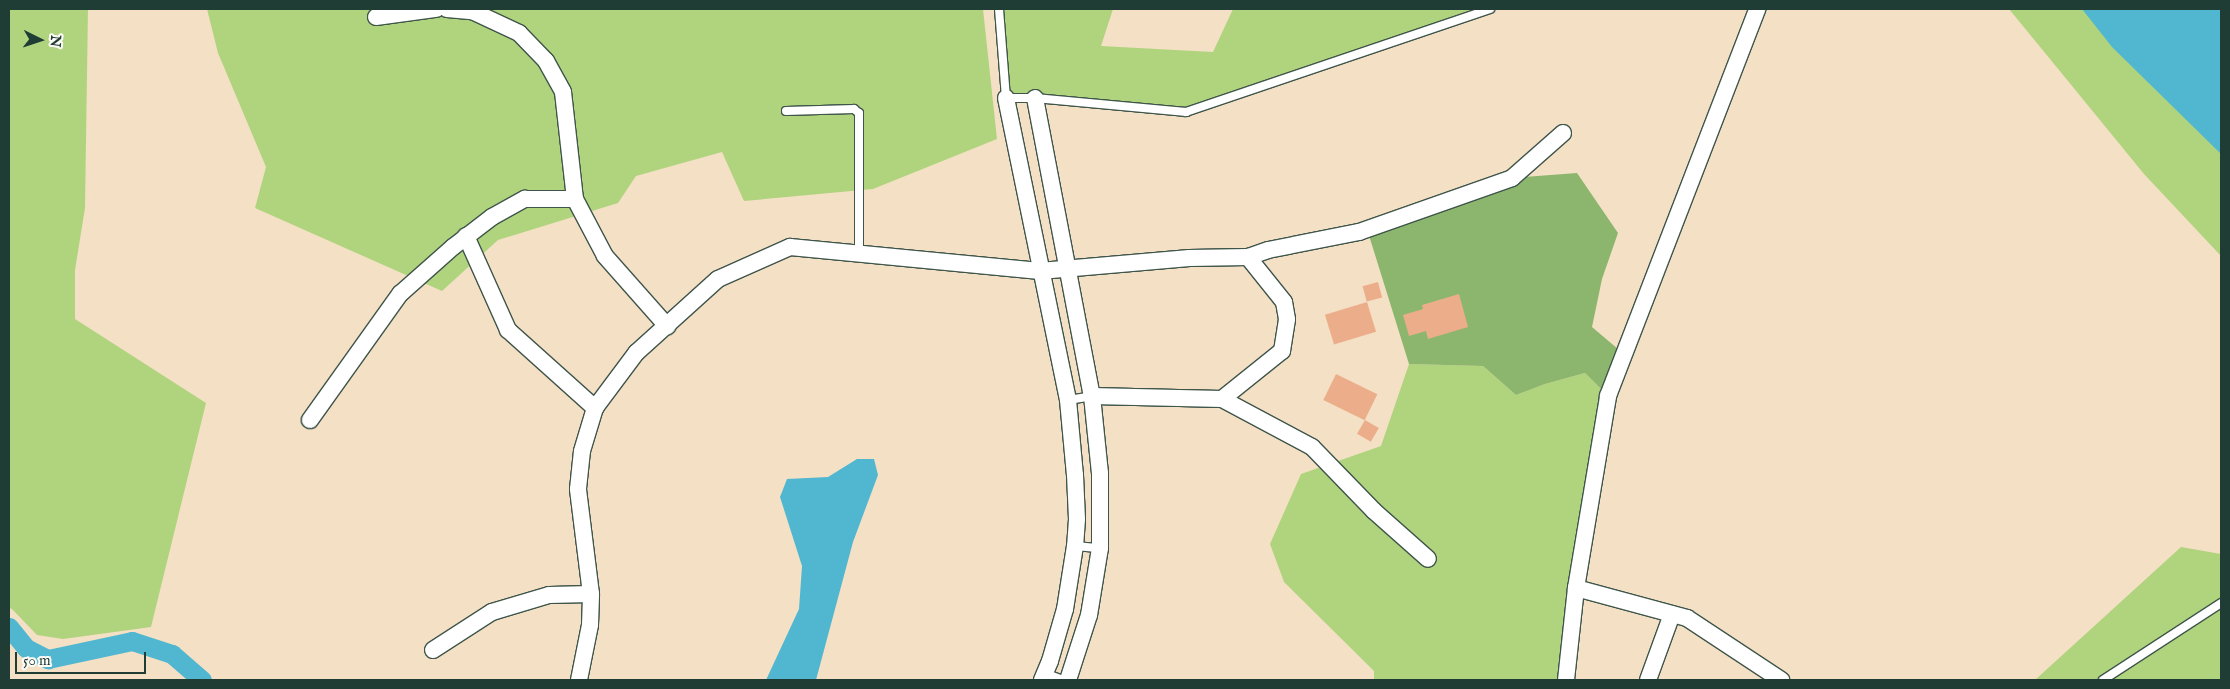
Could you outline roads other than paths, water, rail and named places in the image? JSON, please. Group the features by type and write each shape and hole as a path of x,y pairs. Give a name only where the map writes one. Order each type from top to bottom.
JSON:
{"street":[{"path":"376,17 436,9"},
{"path":"447,9 472,10 519,33 546,60 562,92 575,199 605,256 667,326"},
{"path":"1566,680 1576,588 1608,396 1757,9"},
{"path":"1006,98 1068,400 1077,519 1076,546 1065,609 1050,661 1043,677"},
{"path":"1034,98 1092,396 1100,473 1100,548 1089,614 1068,680"},
{"path":"579,680 590,625 591,594 578,489 582,451 596,408 636,353 718,279 790,247 1040,271 1189,258 1248,257 1268,250 1359,232 1512,178 1563,133"},
{"path":"310,420 400,294 466,236 492,217 525,199 575,199"},
{"path":"466,236 508,330 596,408"},
{"path":"1222,399 1282,350 1286,335 1287,319 1284,302 1248,257"},
{"path":"1092,396 1222,399 1312,448 1374,511 1428,558"},
{"path":"1576,588 1687,618 1781,680"},
{"path":"433,650 492,612 549,595 591,594"},
{"path":"1648,680 1672,614"}],"lane":[{"path":"999,9 1006,98 1034,98 1186,112 1490,9"},
{"path":"786,111 854,110 859,113 860,254"},
{"path":"1068,400 1092,396"},
{"path":"1076,546 1100,548"},
{"path":"2103,680 2221,603"},
{"path":"1043,677 1063,680"}],"water":[{"path":"2082,9 2221,9 2221,154 2112,47"},
{"path":"857,459 874,459 878,475 853,542 816,680 766,680 799,609 802,566 780,497 787,479 828,477"}],"waterway":[{"path":"9,627 26,648 48,659 132,641 172,654 202,680"}]}
